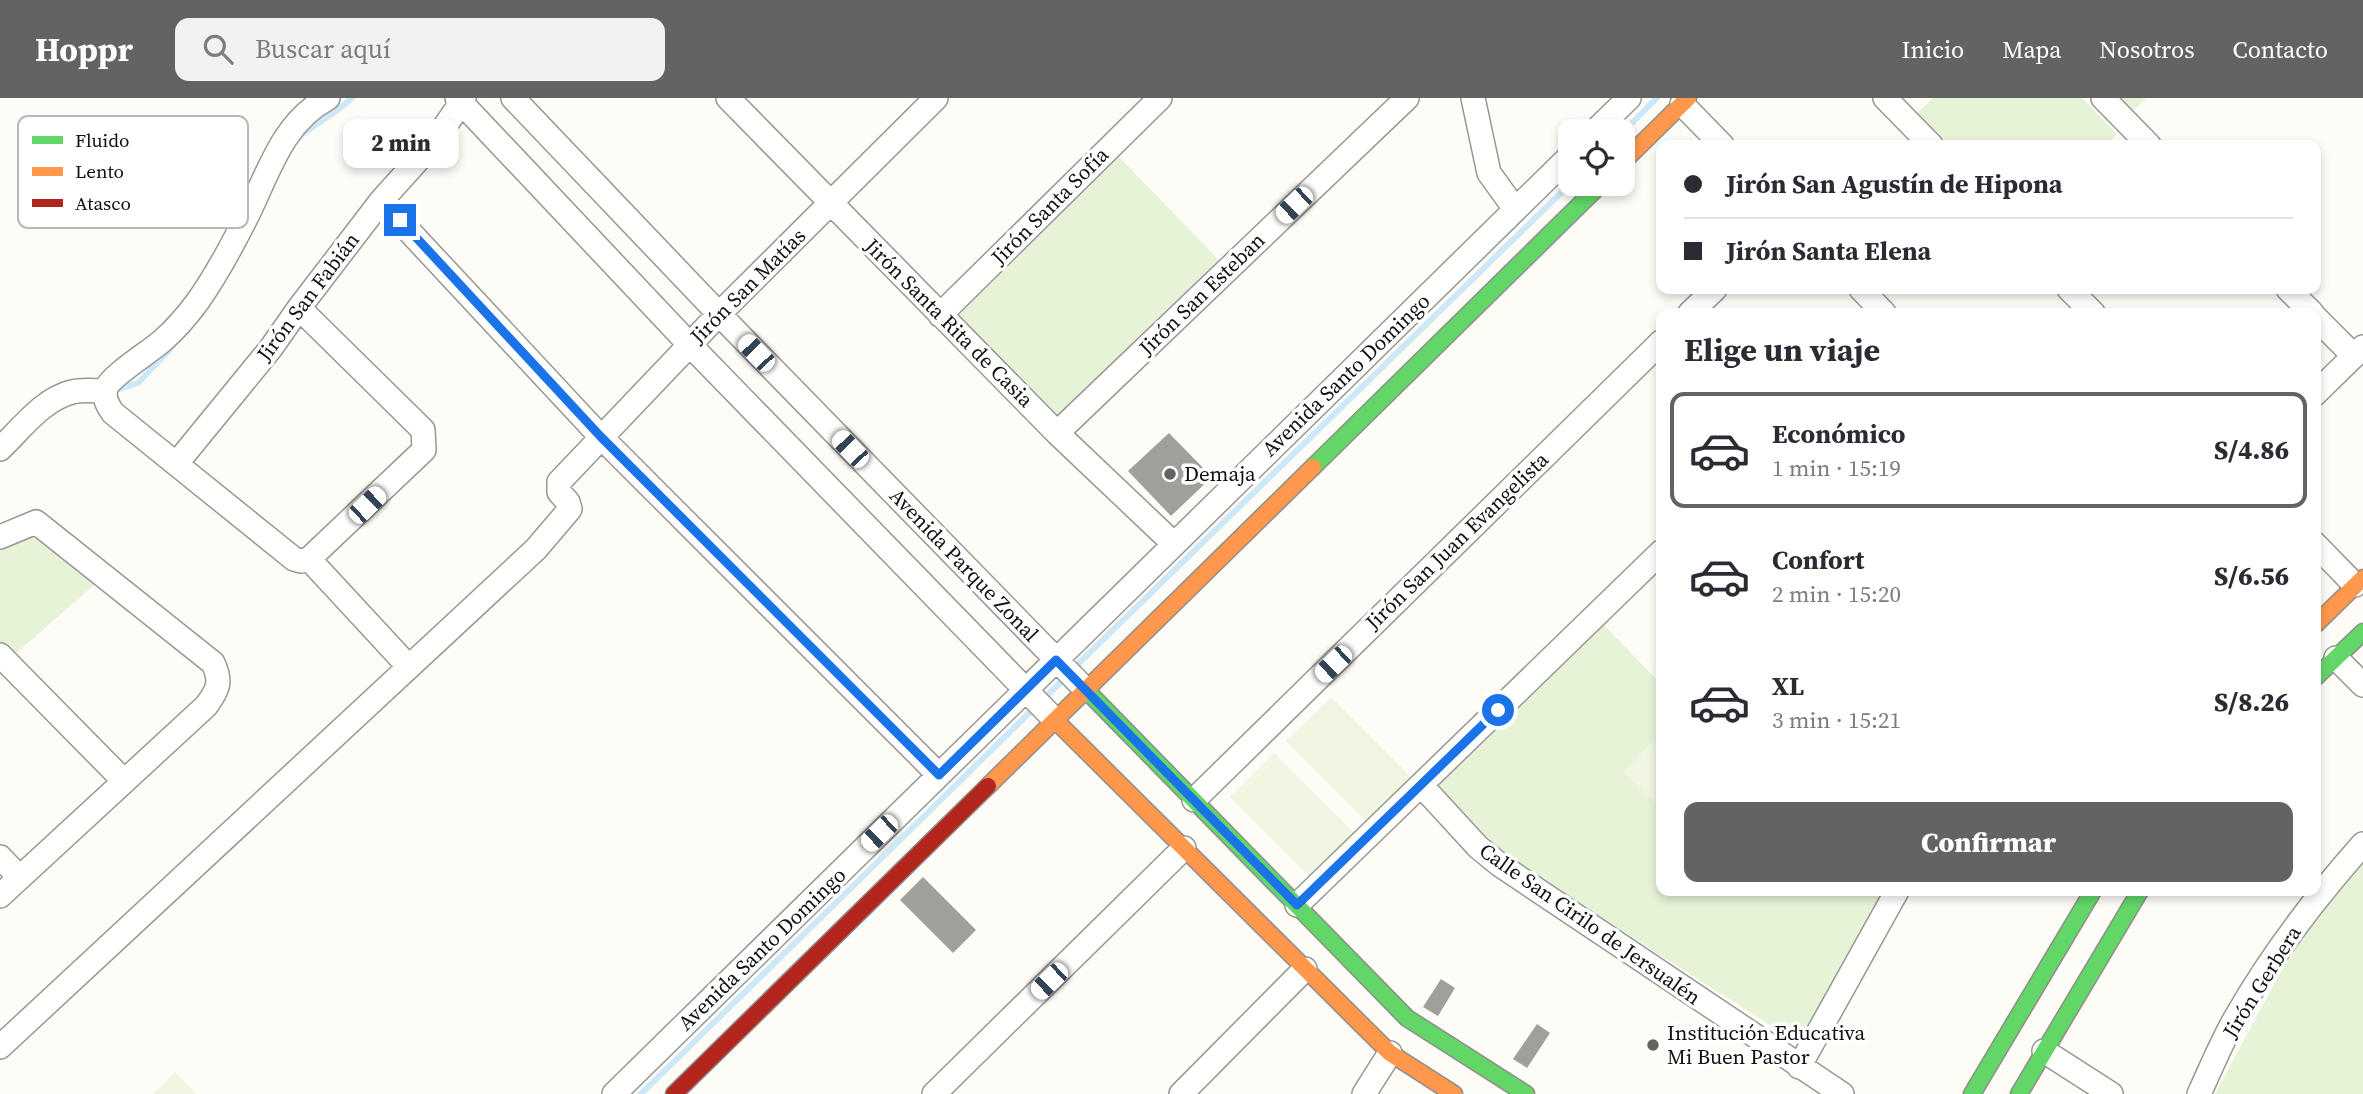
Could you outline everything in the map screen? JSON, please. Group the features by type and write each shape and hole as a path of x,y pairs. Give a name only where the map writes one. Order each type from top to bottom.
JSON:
{"main road":[{"path":"1635,150 1685,101"},
{"name":"Avenida Santo Domingo","path":"674,1094 1589,196"},
{"path":"2321,619 2359,582"},
{"path":"2321,672 2363,632"},
{"name":"Avenida Parque Zonal","path":"1086,690 1407,1018 1526,1094"},
{"name":"Avenida Parque Zonal","path":"1055,720 1390,1053 1454,1094"},
{"path":"1972,1094 2090,896"},
{"path":"2019,1094 2137,896"}],"street":[{"path":"248,212 286,135 309,110 328,98"},
{"name":"Avenida Parque Zonal","path":"513,98 719,314 1086,690"},
{"name":"Jirón Santa Rita de Casia","path":"728,98 1057,433 1174,544"},
{"name":"Jirón San Matías","path":"409,667 536,549 559,523 570,506 559,492 559,482 719,314 936,98"},
{"name":"Jirón Santa Sofía","path":"940,315 1160,98"},
{"path":"1472,98 1489,173 1515,209"},
{"path":"1607,119 1629,98"},
{"path":"1885,98 1926,140"},
{"path":"2103,98 2144,140"},
{"name":"Avenida Parque Zonal","path":"461,99 690,345 1055,720"},
{"name":"Jirón San Fabián","path":"177,463 271,348 381,201 411,170 461,99"},
{"path":"1685,101 1718,140"},
{"name":"Jirón San Esteban","path":"1057,433 1393,102"},
{"name":"Avenida Santo Domingo","path":"614,1094 1558,168"},
{"path":"381,201 601,437 939,775"},
{"path":"240,228 188,315 161,342 106,386 106,402 113,413 294,559 302,561 309,559 424,450 425,440 423,430 299,308"},
{"path":"1695,308 1709,294"},
{"path":"1866,294 1879,308"},
{"path":"2074,294 2088,308"},
{"path":"2293,294 2307,308"},
{"path":"2321,321 2358,352 2321,388"},
{"name":"Jirón San Juan Evangelista","path":"1194,800 1656,347"},
{"path":"0,449 41,409 61,395 75,391 105,391"},
{"path":"0,537 36,522 213,663 219,675 217,691 206,706 0,895"},
{"path":"2321,549 2359,582"},
{"path":"1297,905 1656,558"},
{"path":"4,1035 409,667 309,559"},
{"path":"0,655 124,781"},
{"path":"2336,658 2363,685"},
{"name":"Calle San Cirilo de Jersualén","path":"1421,785 1478,847 1500,865 1842,1094"},
{"name":"Jirón Gerbera","path":"2321,895 2363,844"},
{"path":"934,1094 1184,848"},
{"path":"0,857 19,877"},
{"path":"1799,1067 1894,896"},
{"name":"Jirón Gerbera","path":"2199,1094 2235,1019 2267,967 2320,896"},
{"path":"1181,1094 1305,969"},
{"path":"2044,1051 2111,1094"},
{"path":"1364,1094 1390,1053"}],"green space":[{"path":"1933,98 2082,98 2117,134 2111,140 1942,140 1917,113"},
{"path":"2119,98 2146,98 2132,112"},
{"path":"1116,154 1219,260 1055,418 952,312"},
{"path":"36,534 94,585 13,656 0,642 0,546"},
{"path":"1603,624 1656,679 1656,896 1882,896 1798,1043 1530,872 1494,845 1437,786"},
{"path":"1331,697 1411,777 1366,821 1286,741"},
{"path":"1654,740 1656,742 1656,803 1623,772"},
{"path":"1274,753 1355,833 1310,877 1230,797"},
{"path":"2363,857 2363,1094 2215,1094 2306,925"},
{"path":"175,1072 196,1094 153,1094"}],"building":[{"name":"Demaja","path":"1169,433 1212,477 1171,516 1128,471"},
{"path":"923,877 976,930 953,953 900,900"},
{"path":"1441,979 1455,988 1438,1016 1423,1007"},
{"path":"1537,1024 1550,1033 1527,1068 1513,1059"}],"waterway":[{"path":"298,138 352,98"},
{"path":"1635,120 1657,98"},
{"path":"1073,669 1558,196"},
{"path":"113,391 138,383 173,346"},
{"path":"641,1094 1066,677"}],"traffic: fast":[{"path":"1313,467 1589,196"},
{"path":"2321,672 2363,632"},
{"path":"1086,690 1407,1018 1526,1094"},
{"path":"1972,1094 2090,896"},
{"path":"2019,1094 2137,896"}],"traffic: slow":[{"path":"1635,150 1688,98"},
{"path":"988,786 1313,467"},
{"path":"2321,619 2363,578"},
{"path":"1055,720 1390,1053 1454,1094"}],"traffic: jam":[{"path":"674,1094 988,786"}],"place":[{"name":"Demaja","path":"1170,474"},
{"name":"Institución Educativa Mi Buen Pastor","path":"1653,1045"}],"route":[{"path":"400,220 601,437 939,775 1056,660 1297,905 1498,710"}]}
